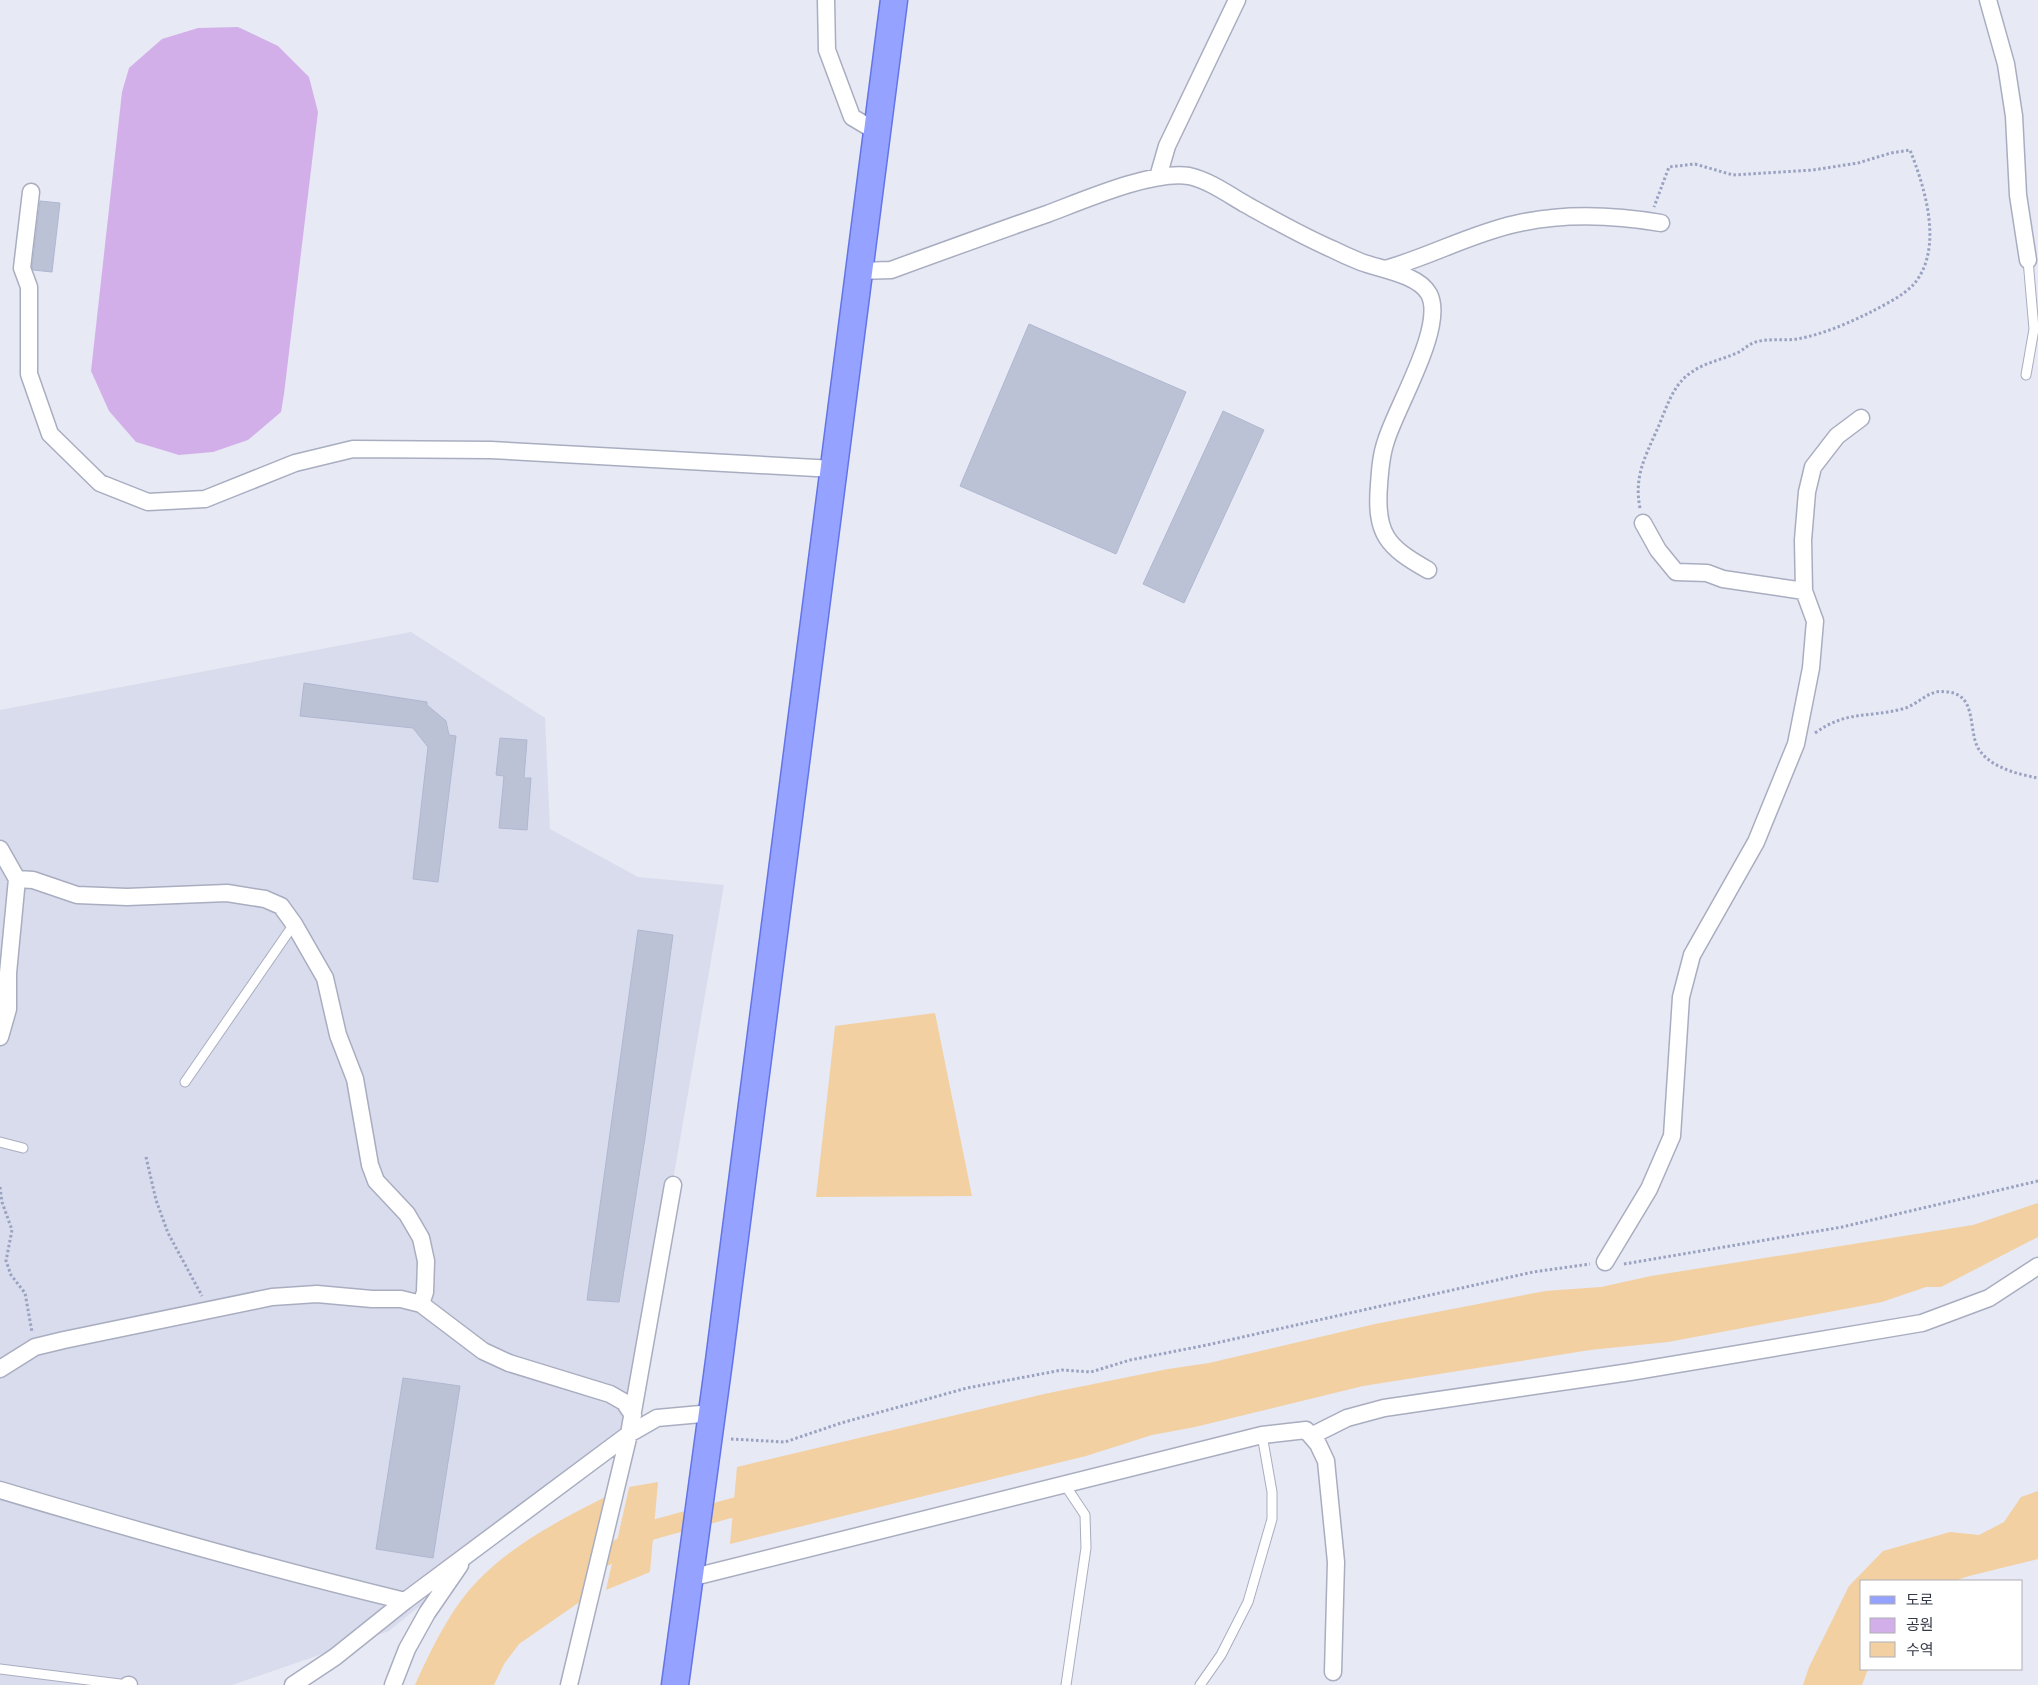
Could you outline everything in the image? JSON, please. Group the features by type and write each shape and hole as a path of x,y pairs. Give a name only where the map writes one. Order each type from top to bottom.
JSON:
{"main road":[{"path":"675,1685 894,0"}],"street":[{"path":"826,0 827,50 852,117 877,132"},
{"path":"1158,177 1167,146 1237,0"},
{"path":"1988,0 2007,73 2014,116 2018,195 2028,260"},
{"path":"859,271 891,270 1107,192 1158,177 1188,176 1214,186 1301,236 1362,263 1401,274 1419,284 1429,294 1432,315 1430,337 1386,441 1380,468 1377,507 1383,532 1389,542 1402,555 1428,570"},
{"path":"31,192 22,268 30,286 29,374 50,434 100,483 148,502 205,499 295,464 353,449 491,450 834,469"},
{"path":"1385,269 1415,261 1470,238 1516,223 1591,216 1626,217 1655,222"},
{"path":"1605,1262 1649,1189 1672,1136 1681,997 1692,955 1756,842 1796,744 1811,668 1815,621 1804,591 1804,530 1807,492 1813,467 1837,436 1861,418"},
{"path":"1643,523 1658,550 1676,572 1706,573 1723,579 1804,591"},
{"path":"0,849 17,879 8,973 8,1009 0,1038"},
{"path":"17,879 34,880 77,894 127,897 227,892 265,899 281,906 294,924 325,978 338,1035 355,1079 370,1165 376,1180 407,1214 421,1238 426,1261 425,1292 421,1304"},
{"path":"569,1685 588,1614 630,1434 673,1185"},
{"path":"1311,1436 1347,1418 1384,1408 1639,1370 1922,1323 1989,1298 2038,1266"},
{"path":"0,1369 35,1347 272,1297 317,1294 372,1299 401,1299 421,1304 483,1351 509,1363 610,1394 624,1402 633,1415"},
{"path":"293,1685 335,1657 405,1601 630,1434 657,1418 710,1424"},
{"path":"690,1578 1262,1435 1306,1430 1326,1462 1336,1562 1333,1672"},
{"path":"0,1490 152,1536 289,1573 405,1601"},
{"path":"393,1685 406,1649 427,1613 466,1555"}],"lane":[{"path":"2026,375 2034,329 2028,260"},
{"path":"184,1082 294,924"},
{"path":"0,1142 23,1148"},
{"path":"1200,1685 1221,1655 1248,1602 1272,1519 1272,1492 1262,1435"},
{"path":"1065,1485 1084,1514 1086,1548 1066,1685"},
{"path":"0,1669 129,1685"}],"path":[{"path":"1643,523 1637,482 1676,386 1688,374 1702,366 1740,352 1754,342 1809,336 1840,327 1888,303 1914,283 1926,259 1931,232 1921,177 1910,150 1891,153 1858,163 1787,172 1734,176 1694,164 1670,167 1655,222"},
{"path":"1790,760 1809,737 1826,725 1847,716 1904,709 1938,691 1954,693 1965,701 1970,713 1978,747 1988,758 2014,773 2038,778"},
{"path":"146,1156 156,1200 168,1233 209,1310"},
{"path":"710,1424 754,1441 785,1442 841,1423 967,1388 1062,1370 1091,1372 1130,1360 1207,1345 1533,1272 1605,1262 1623,1264 1842,1227 2038,1180"},
{"path":"0,1188 2,1202 12,1230 6,1261 11,1275 25,1293 35,1347"}],"shaded area":[{"path":"411,632 545,718 550,829 638,877 724,885 629,1435 389,1631 232,1685 0,1685 0,710"}],"green space":[{"path":"238,27 278,46 309,77 318,112 284,394 281,412 248,440 213,452 179,455 136,442 109,411 91,371 122,92 129,68 162,39 198,28"}],"water":[{"path":"935,1013 972,1196 816,1197 835,1026"},
{"path":"2038,1203 2038,1237 1941,1287 1926,1287 1882,1302 1668,1342 1590,1350 1363,1386 1195,1427 1152,1435 1086,1456 730,1544 737,1467 1044,1394 1168,1369 1209,1363 1375,1324 1545,1291 1601,1287 1651,1276 1973,1225"},
{"path":"658,1482 650,1572 606,1590 629,1487"},
{"path":"2038,1491 2038,1559 1957,1580 1860,1580 1860,1670 1868,1670 1862,1685 1803,1685 1809,1667 1849,1586 1883,1551 1950,1532 1979,1535 2004,1522 2021,1497"},
{"path":"605,1497 581,1601 519,1644 504,1664 494,1685 415,1685 443,1629 463,1598 493,1566 547,1528"}],"pier":[{"path":"629,1484 629,1487 605,1592 603,1589"}],"building":[{"path":"40,201 60,203 52,272 33,270 32,267"},
{"path":"1029,324 1186,392 1116,554 960,486"},
{"path":"1223,411 1264,430 1184,603 1143,584"},
{"path":"304,683 427,702 427,705 446,721 449,735 456,736 438,882 413,879 428,747 413,728 300,716"},
{"path":"500,738 527,740 524,778 531,778 527,830 499,828 504,776 496,775"},
{"path":"638,930 673,935 645,1138 619,1302 587,1300"},
{"path":"403,1378 460,1386 433,1558 376,1549"}],"waterway":[{"path":"586,1567 652,1530 757,1501"}]}
